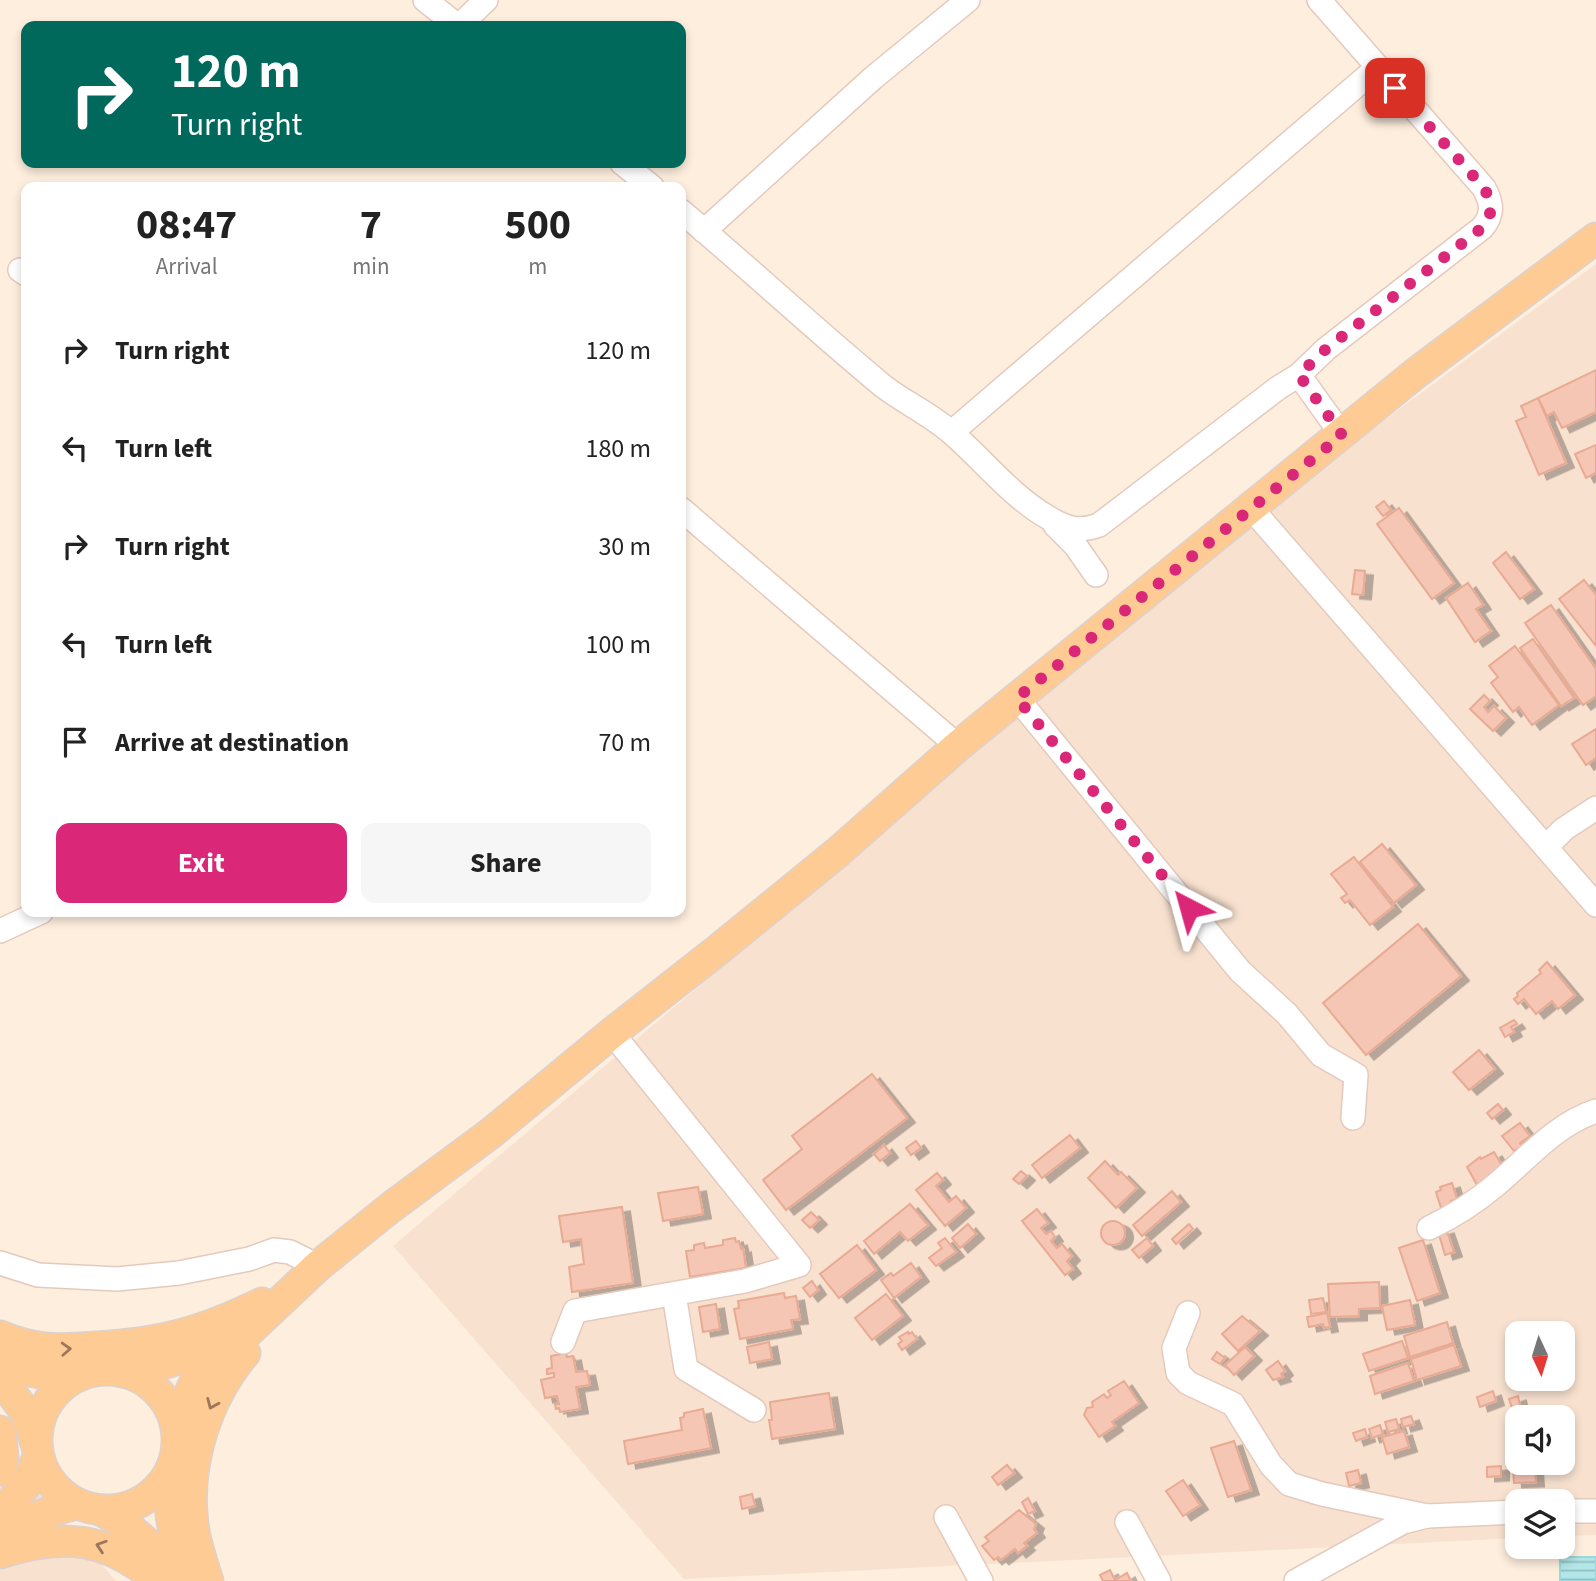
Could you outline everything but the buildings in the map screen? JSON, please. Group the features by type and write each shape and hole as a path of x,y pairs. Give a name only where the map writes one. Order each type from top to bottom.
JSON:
{"main road":[{"path":"0,1356 40,1374 61,1376 99,1370 122,1372 175,1362 192,1354 262,1303 315,1269 491,1132 838,852 958,746 1416,373 1596,237"},
{"path":"177,1430 195,1382 315,1269"},
{"path":"208,1581 193,1524 192,1505 196,1461 208,1415 224,1380 243,1355 295,1300 315,1269"},
{"path":"0,1336 23,1346 48,1349 144,1343 181,1336 221,1323 262,1303"},
{"path":"122,1372 148,1383 158,1392 173,1416 177,1430 177,1450 171,1469 168,1500 170,1517 175,1539 197,1581"},
{"path":"0,1514 26,1485 37,1450 41,1413 49,1399 72,1379 87,1373"},
{"path":"0,1378 27,1414 48,1479 65,1497 127,1525 157,1551 180,1581"},
{"path":"0,1431 3,1457 0,1470"},
{"path":"0,1537 19,1524 38,1516 89,1507 123,1508 143,1501 160,1487 171,1469"},
{"path":"0,1553 45,1541 86,1541 136,1562 159,1581"}],"street":[{"path":"425,0 452,21"},
{"path":"463,21 486,0"},
{"path":"704,231 873,78 968,0"},
{"path":"1048,518 1070,529 1085,530 1099,525 1278,388 1299,375 1326,349 1472,236 1490,219 1491,208 1484,188 1319,0"},
{"path":"952,432 1377,68"},
{"path":"628,168 646,182"},
{"path":"686,215 785,304 886,388 952,432 998,479 1048,518 1075,545 1096,575"},
{"path":"1299,375 1342,435"},
{"path":"1250,507 1596,905"},
{"path":"686,513 958,746"},
{"path":"1017,698 1240,971 1287,1014 1321,1055 1356,1075 1353,1118"},
{"path":"1547,846 1564,829 1596,808"},
{"path":"0,931 30,917"},
{"path":"563,1342 575,1311 745,1281 799,1265 612,1033"},
{"path":"1429,1228 1458,1214 1575,1118 1596,1111"},
{"path":"0,1263 38,1275 117,1279 179,1273 249,1259 274,1250 290,1252 315,1269"},
{"path":"674,1294 686,1369 754,1410"},
{"path":"1188,1313 1174,1348 1178,1373 1188,1383 1233,1404 1271,1465 1289,1484 1322,1494 1427,1516"},
{"path":"1575,1511 1596,1511"},
{"path":"1296,1581 1403,1522 1427,1516 1505,1513"},
{"path":"946,1517 981,1581"},
{"path":"1127,1522 1159,1581"}],"shaded area":[{"path":"1596,264 1596,1535 1575,1536 1575,1489 1505,1489 1505,1539 684,1579 393,1246 1238,528"},
{"path":"0,1448 116,1581 0,1581"}],"water":[{"path":"1596,1557 1596,1581 1560,1581 1560,1559"}],"route":[{"path":"1189,908 1017,698 1342,435 1299,375 1326,349 1490,219 1491,208 1484,188 1395,88"}]}
